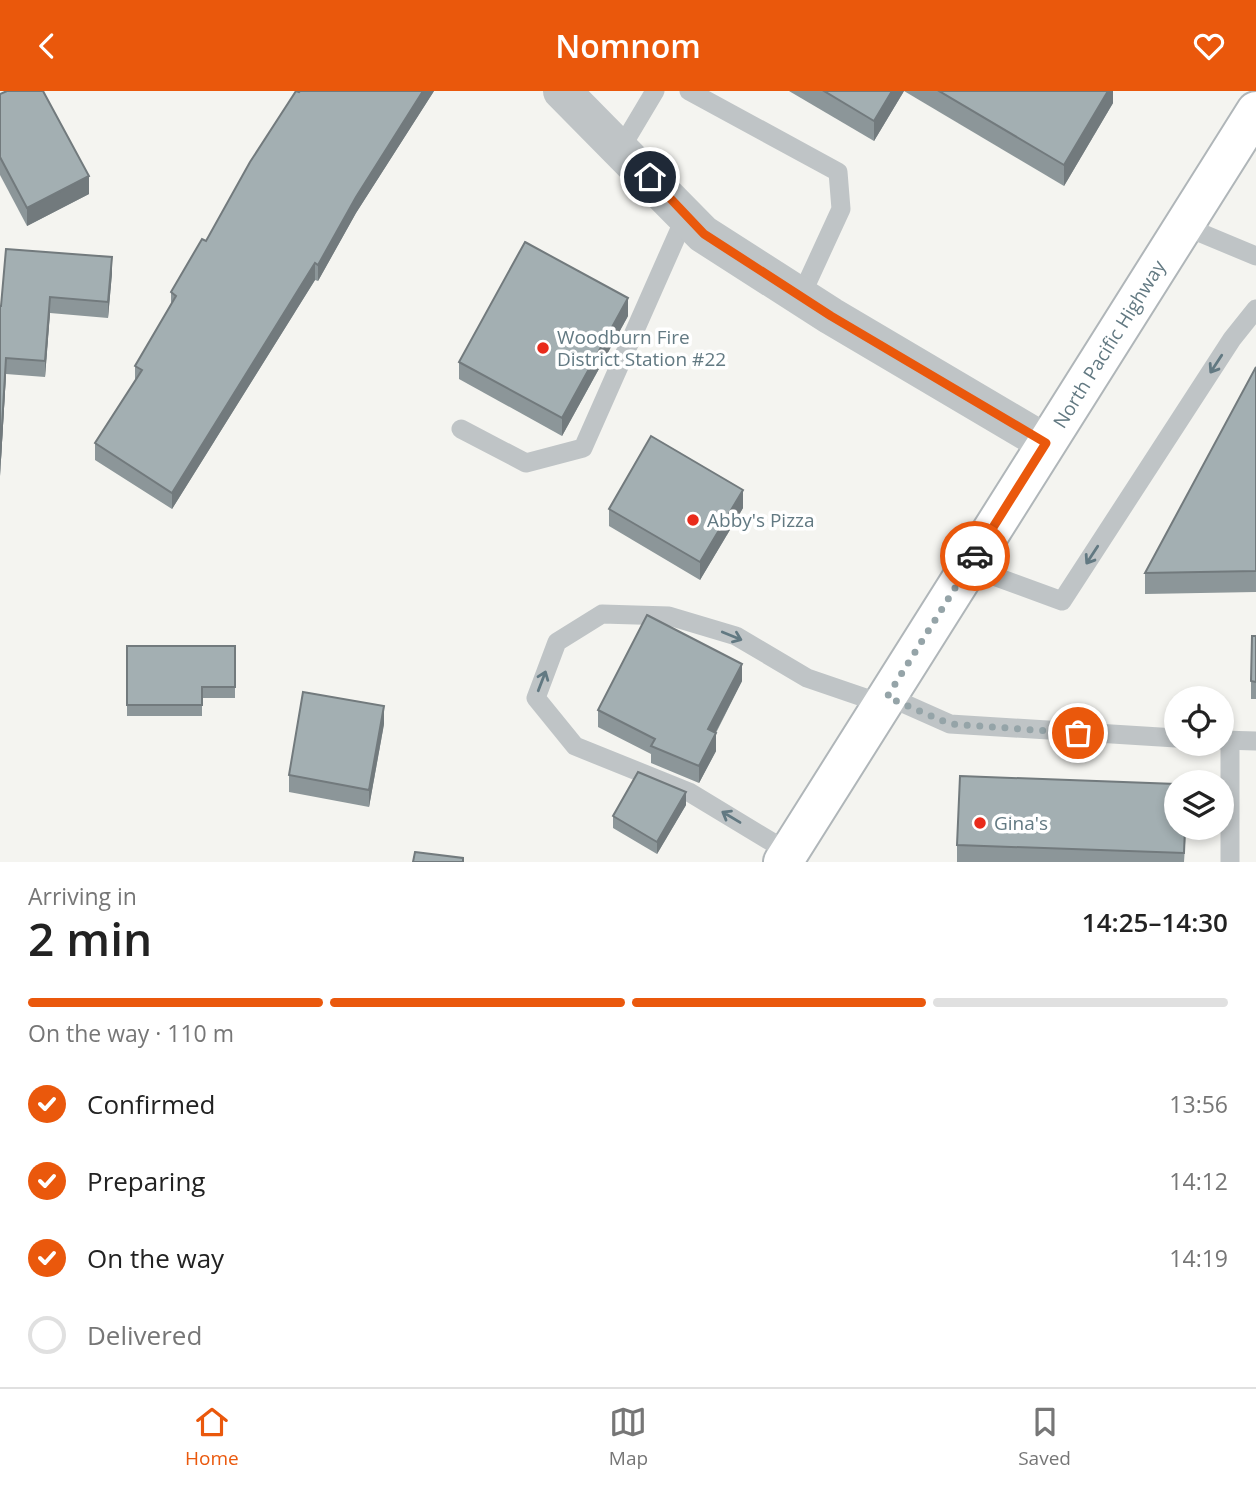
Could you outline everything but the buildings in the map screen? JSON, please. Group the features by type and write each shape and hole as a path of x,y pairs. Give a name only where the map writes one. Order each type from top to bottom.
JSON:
{"main road":[{"name":"North Pacific Highway","path":"792,859 885,700 1256,111"}],"street":[{"path":"562,91 704,234 801,296 1046,443"}],"lane":[{"path":"621,148 655,91"},
{"path":"689,91 838,172 841,209 801,296"},
{"path":"461,429 526,463 583,448 686,215"},
{"path":"1184,226 1256,256"},
{"path":"969,566 1062,601 1232,339 1256,309"},
{"path":"792,859 689,792 575,746 536,698 557,642 602,614 669,616 736,636 807,678 885,700 950,724 1164,737"},
{"path":"1234,740 1256,741"},
{"path":"1227,756 1230,862"}],"way so far":[{"path":"975,556 887,697 950,724 1078,733"}],"place":[{"name":"Woodburn Fire District Station #22","path":"543,348"},
{"name":"Abby's Pizza","path":"693,520"},
{"name":"Gina's","path":"980,823"}],"route":[{"path":"650,177 704,234 831,316 1046,443 975,556"}]}
